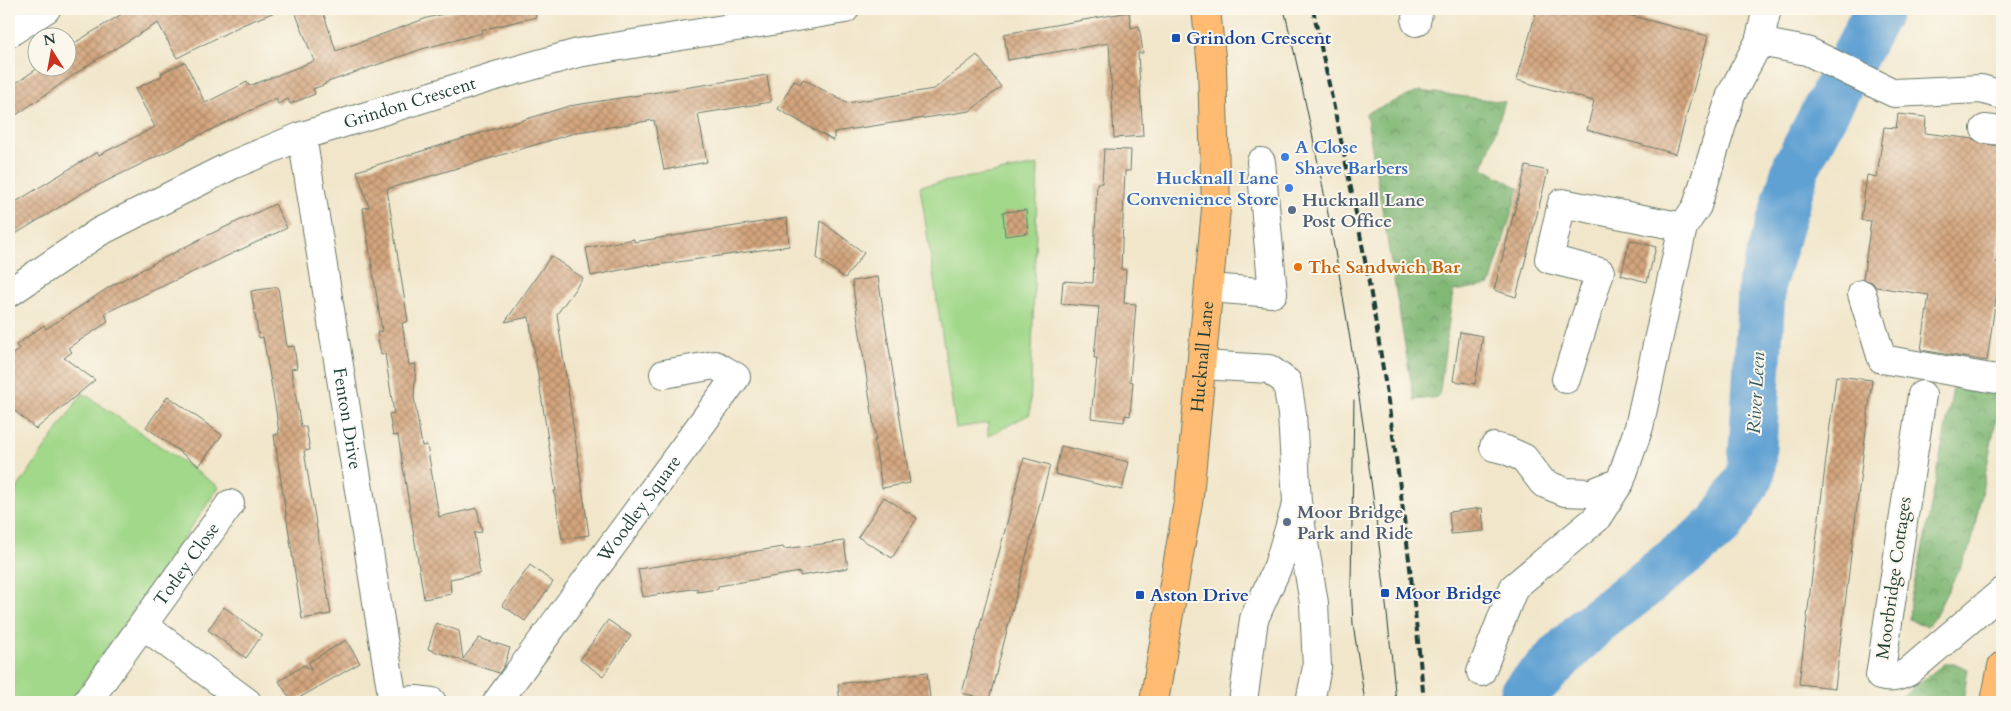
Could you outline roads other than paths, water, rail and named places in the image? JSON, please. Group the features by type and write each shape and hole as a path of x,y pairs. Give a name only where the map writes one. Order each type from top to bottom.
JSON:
{"main road":[{"name":"Hucknall Lane","path":"1154,702 1189,496 1216,209 1216,139 1212,67 1206,9"},
{"path":"1995,702 2002,666"}],"street":[{"path":"9,33 46,9"},
{"name":"Grindon Crescent","path":"9,293 99,232 232,165 302,136 492,76 578,53 845,9"},
{"path":"1481,672 1514,587 1596,519 1620,482 1639,427 1683,227 1698,206 1731,95 1760,42 1767,9"},
{"path":"1760,42 1807,51 1894,93 1981,89 2002,94"},
{"name":"Fenton Drive","path":"302,136 390,702"},
{"path":"1210,288 1273,293 1261,162"},
{"path":"1566,379 1600,272 1549,259 1562,203 1683,227"},
{"path":"1862,294 1882,360 2002,380 2002,376"},
{"path":"1202,364 1269,369 1287,382 1292,414 1297,502 1314,603 1317,668 1310,702"},
{"name":"Woodley Square","path":"497,702 736,377 715,365 664,374"},
{"name":"Moorbridge Cottages","path":"1925,410 1880,676 1888,678 1899,677 1908,672 2002,592"},
{"path":"1494,447 1524,458 1543,484 1565,492 1591,494 1620,482"},
{"path":"1243,702 1254,619 1278,566 1297,502"},
{"name":"Totley Close","path":"88,702 230,504"},
{"path":"1278,566 1290,557 1306,553"},
{"name":"Totley Close","path":"143,625 247,702"},
{"path":"390,702 416,700 432,702"}],"waterway":[{"name":"River Leen","path":"1522,702 1525,692 1589,628 1720,525 1751,475 1762,283 1797,165 1879,9"}],"tram line":[{"path":"1284,9 1304,95 1338,267 1377,527 1396,702"},
{"path":"1354,400 1351,584 1353,624 1365,702"}],"railway":[{"path":"1313,9 1356,214 1378,335 1401,492 1424,702"}],"place":[{"name":"Grindon Crescent","path":"1176,38"},
{"name":"A Close Shave Barbers","path":"1285,157"},
{"name":"Hucknall Lane Convenience Store","path":"1289,188"},
{"name":"Hucknall Lane Post Office","path":"1292,210"},
{"name":"The Sandwich Bar","path":"1298,267"},
{"name":"Moor Bridge Park and Ride","path":"1287,522"},
{"name":"Moor Bridge","path":"1385,593"},
{"name":"Aston Drive","path":"1140,595"}]}
